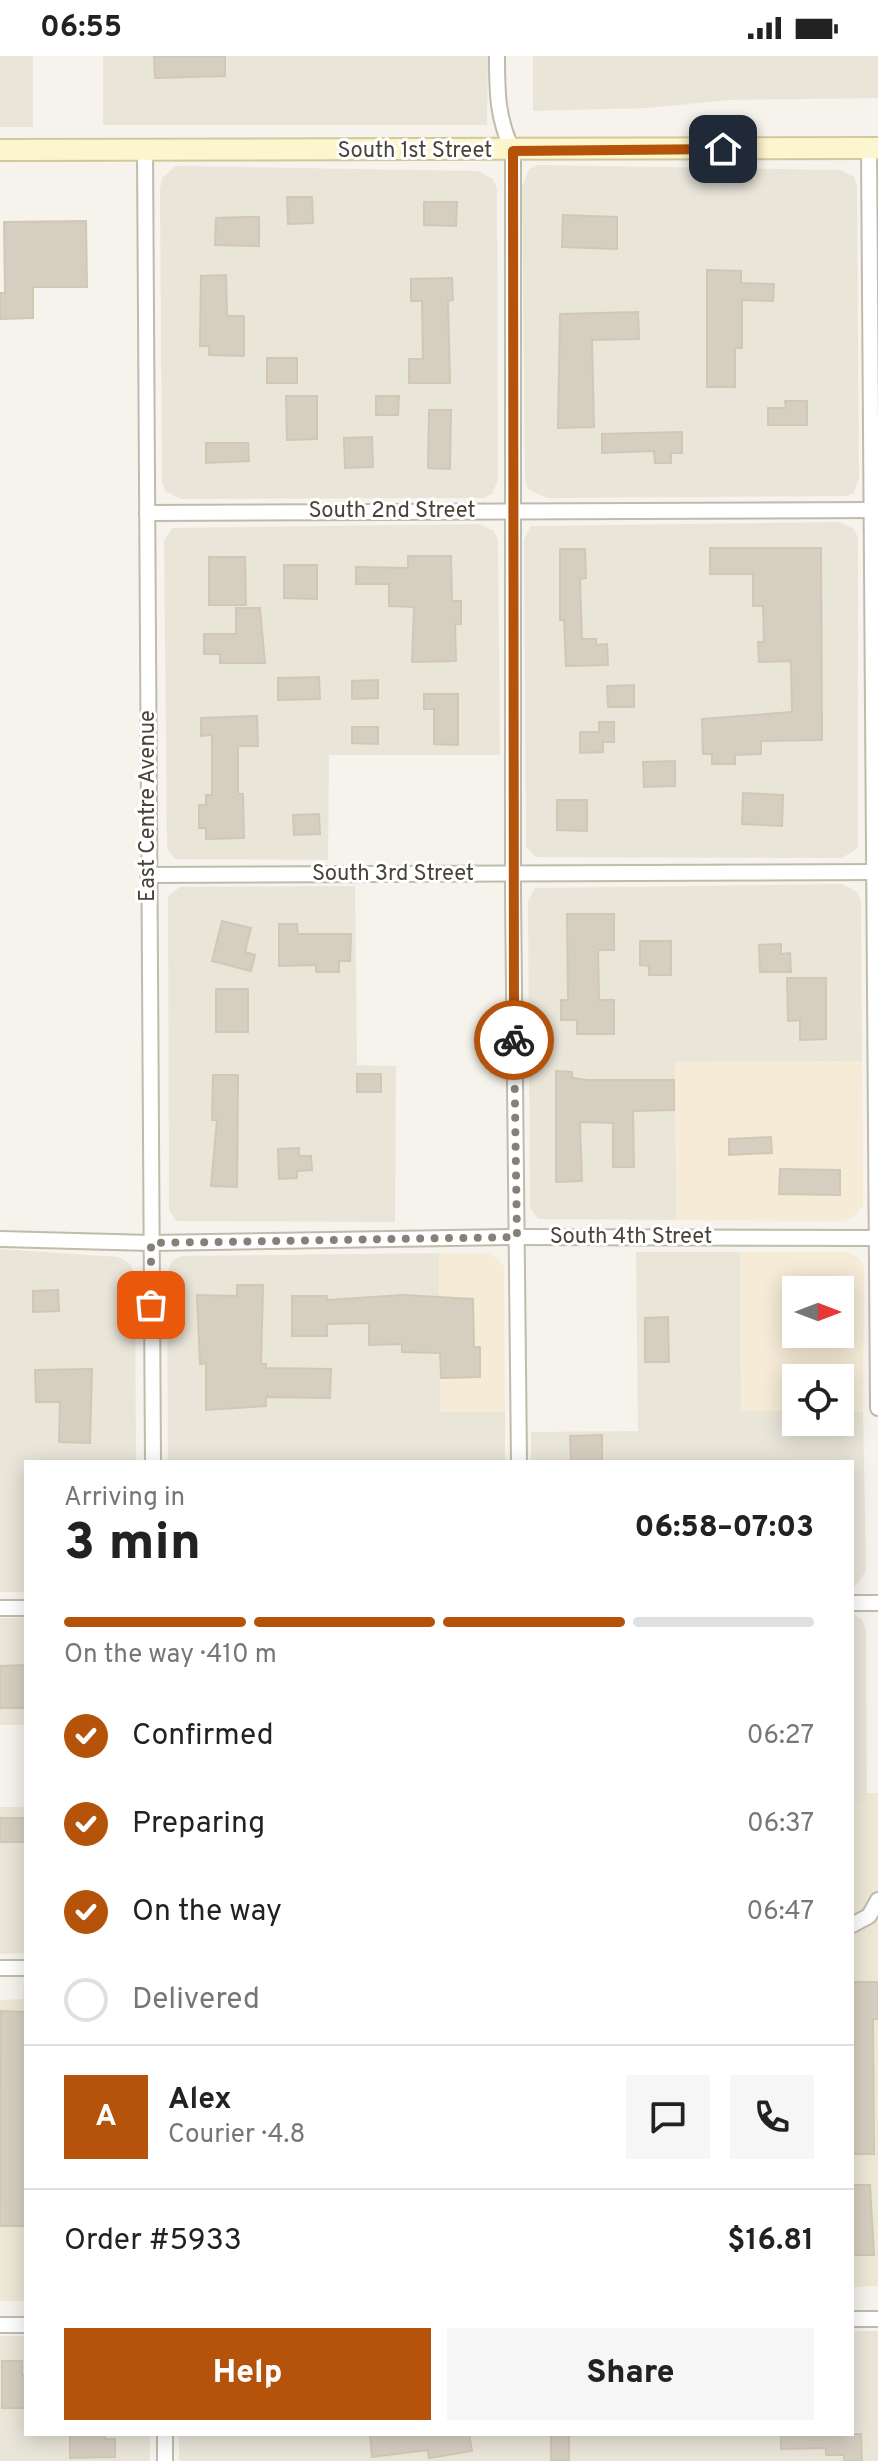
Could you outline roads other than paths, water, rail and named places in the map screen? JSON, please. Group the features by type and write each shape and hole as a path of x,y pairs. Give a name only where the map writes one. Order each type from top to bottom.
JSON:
{"street":[{"path":"497,56 501,128 513,151 513,873 519,1460"},
{"path":"873,148 878,1408"},
{"name":"South 1st Street","path":"0,150 873,148"},
{"name":"East Centre Avenue","path":"145,151 153,1460"},
{"name":"South 2nd Street","path":"147,513 875,510"},
{"name":"South 3rd Street","path":"148,875 876,872"},
{"name":"South 4th Street","path":"0,1239 151,1243 517,1237 877,1238"},
{"path":"854,1603 878,1603"},
{"path":"0,1608 24,1608"},
{"path":"854,1924 869,1916 878,1900"},
{"path":"0,1968 24,1968"},
{"path":"854,2319 878,2319"},
{"path":"0,2325 24,2325"},
{"path":"165,2436 165,2461"}]}
